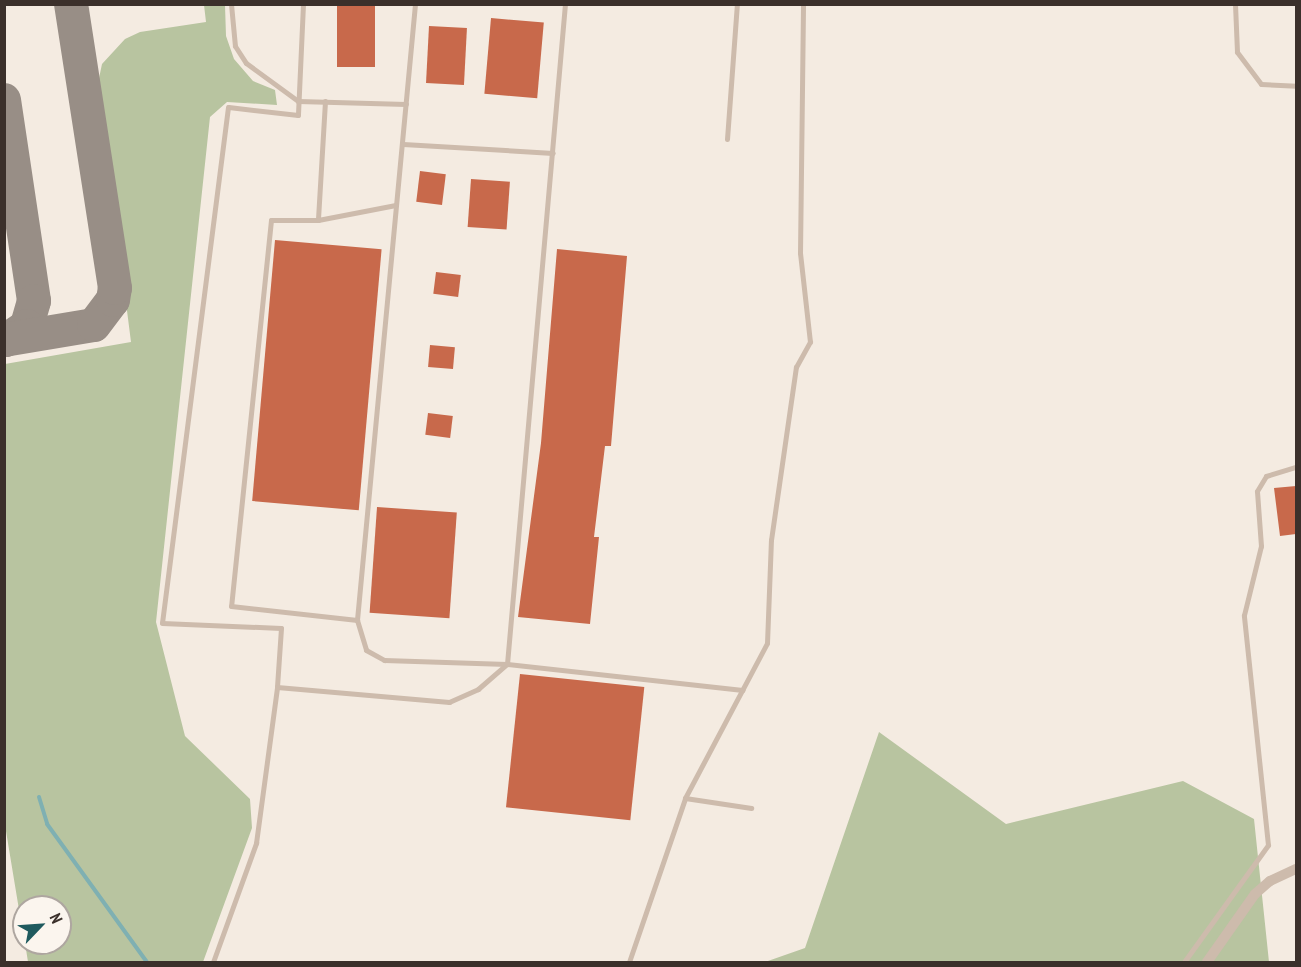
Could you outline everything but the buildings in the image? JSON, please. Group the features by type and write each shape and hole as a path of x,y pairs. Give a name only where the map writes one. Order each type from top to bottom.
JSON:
{"street":[{"path":"1207,963 1255,894 1270,881 1296,869"}],"lane":[{"path":"231,4 235,46 246,63 298,101 406,104"},
{"path":"213,963 256,843 277,687 281,628 162,623 228,107 298,115 303,4"},
{"path":"415,4 357,620 361,639 373,657 507,664 743,690"},
{"path":"277,687 449,702 478,689 507,664 566,4"},
{"path":"727,139 736,4"},
{"path":"628,963 685,798 767,643 773,528 796,367 810,342 800,253 803,4"},
{"path":"1235,4 1237,52 1261,84 1296,86"},
{"path":"318,220 325,101"},
{"path":"402,144 553,153"},
{"path":"357,620 231,606 271,220 318,220 396,205"},
{"path":"1184,963 1268,845 1244,615 1261,546 1257,491 1266,476 1296,466"},
{"path":"685,798 751,808"}],"green space":[{"path":"204,5 225,5 226,36 234,59 253,81 275,90 277,105 227,102 210,117 156,622 185,736 250,799 252,828 203,962 28,962 27,955 72,955 72,895 17,895 4,819 5,364 131,342 98,83 102,64 125,39 140,32 206,22"},
{"path":"879,732 1006,824 1183,781 1254,819 1269,962 765,962 805,948"}],"waterway":[{"path":"39,797 47,824 147,962"}],"taxiway":[{"path":"4,340 94,325 113,300 115,288 71,4"},
{"path":"4,100 34,301 27,326 6,340"}]}
